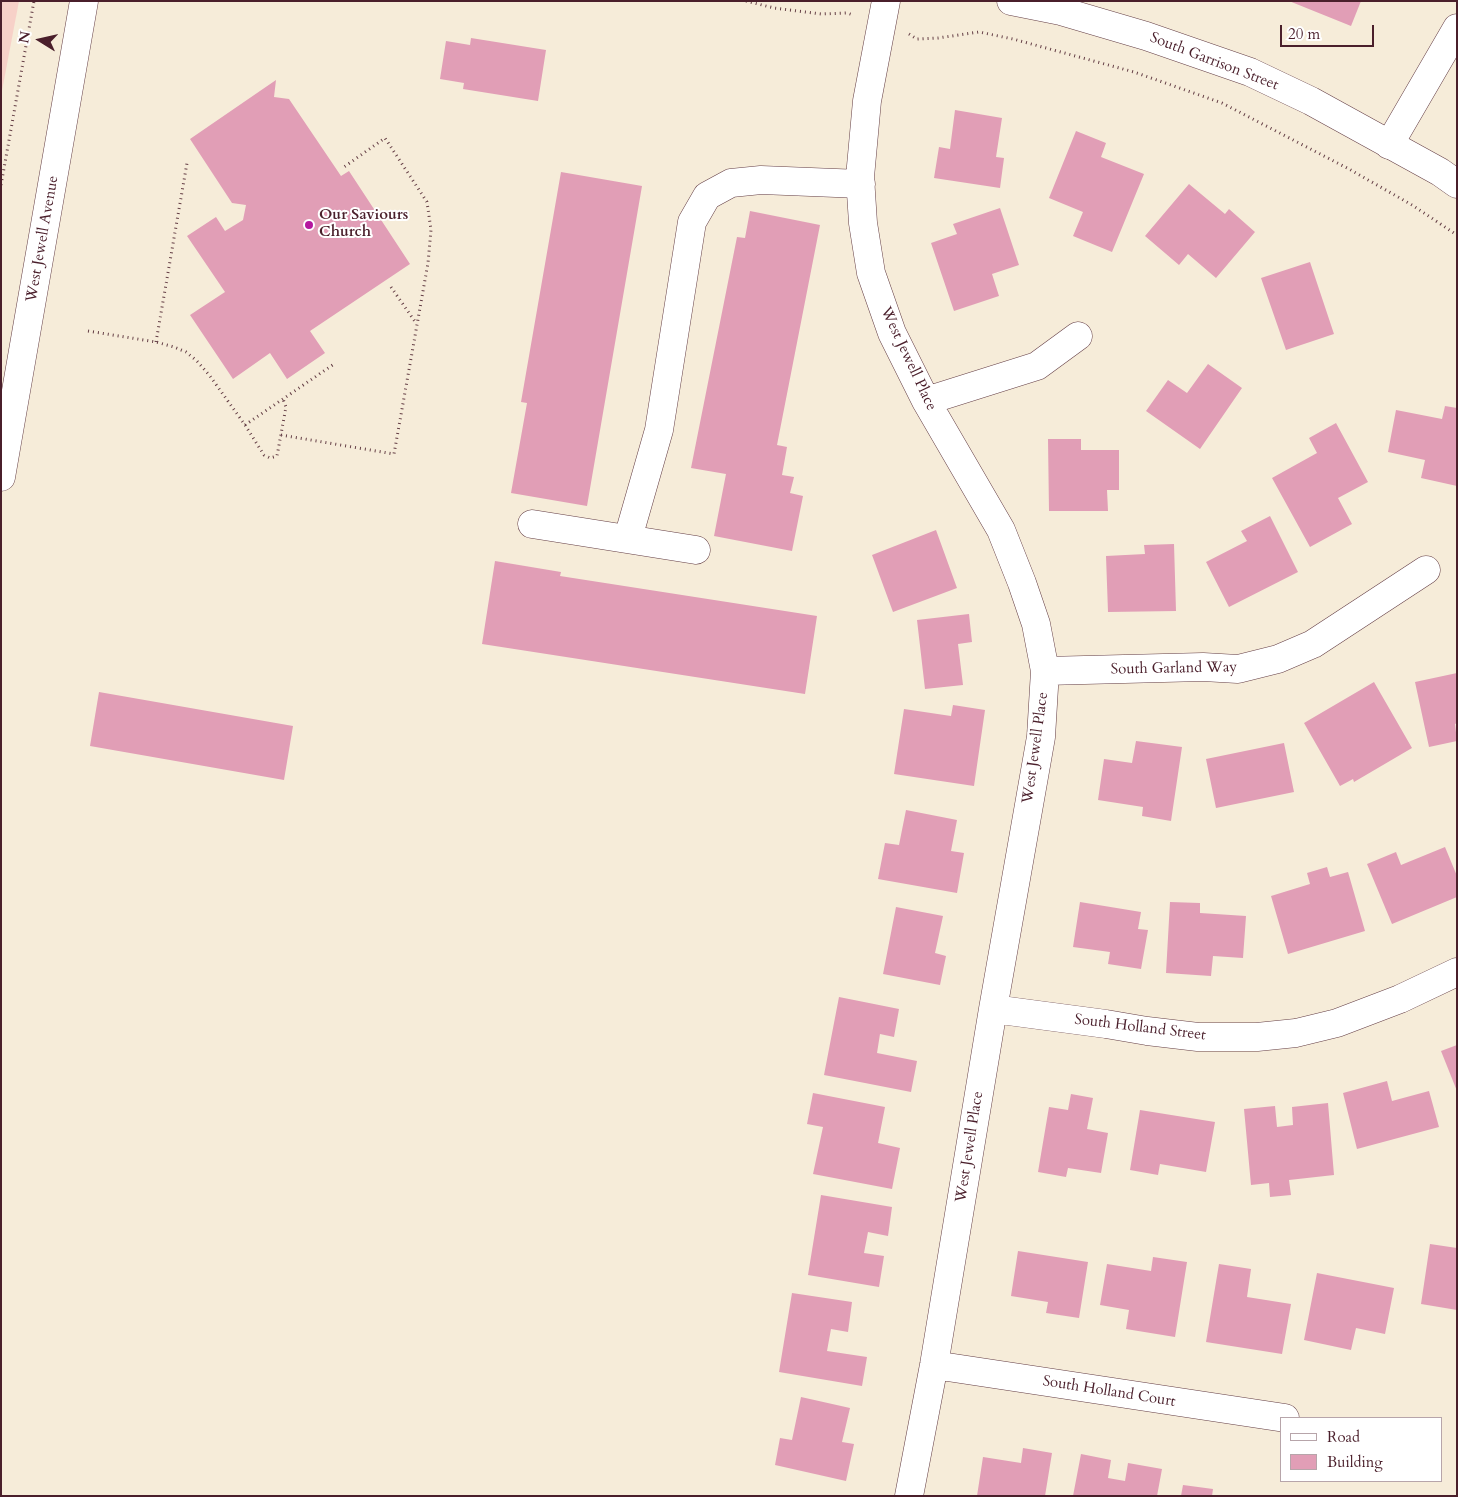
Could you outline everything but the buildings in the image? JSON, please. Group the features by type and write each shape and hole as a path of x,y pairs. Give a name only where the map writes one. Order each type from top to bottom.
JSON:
{"street":[{"name":"West Jewell Avenue","path":"1,477 84,1"},
{"name":"West Jewell Place","path":"886,1 867,101 860,177 863,223 871,273 892,333 926,402 1001,530 1036,624 1045,671 1041,737 993,1009 934,1365 909,1496"},
{"name":"South Garrison Street","path":"1011,1 1061,11 1146,36 1250,72 1311,101 1440,172 1457,184"},
{"path":"1390,145 1457,28"},
{"path":"628,538 659,430 692,222 707,196 731,183 761,180 861,184"},
{"path":"926,402 1037,366 1078,336"},
{"path":"532,524 696,550"},
{"name":"South Garland Way","path":"1045,671 1203,667 1238,670 1278,659 1313,644 1426,570"},
{"name":"South Holland Street","path":"993,1009 1198,1037 1257,1037 1296,1033 1336,1023 1400,999 1457,972"},
{"name":"South Holland Court","path":"934,1365 1280,1417"}],"path":[{"path":"1,185 34,1"},
{"path":"746,1 774,8 821,14 847,13"},
{"path":"906,33 917,39 979,32 1013,39 1134,72 1222,103 1412,204 1457,235"},
{"path":"281,435 394,454 428,263 431,230 427,202 385,138 344,167"},
{"path":"156,342 187,163"},
{"path":"391,287 416,324"},
{"path":"88,331 156,342 186,352 210,376 264,455 270,458 277,456 286,406 283,399"},
{"path":"245,426 334,364"}],"shaded area":[{"path":"1,1 19,1 1,96"}],"place":[{"name":"Our Saviours Church","path":"309,225"}]}
